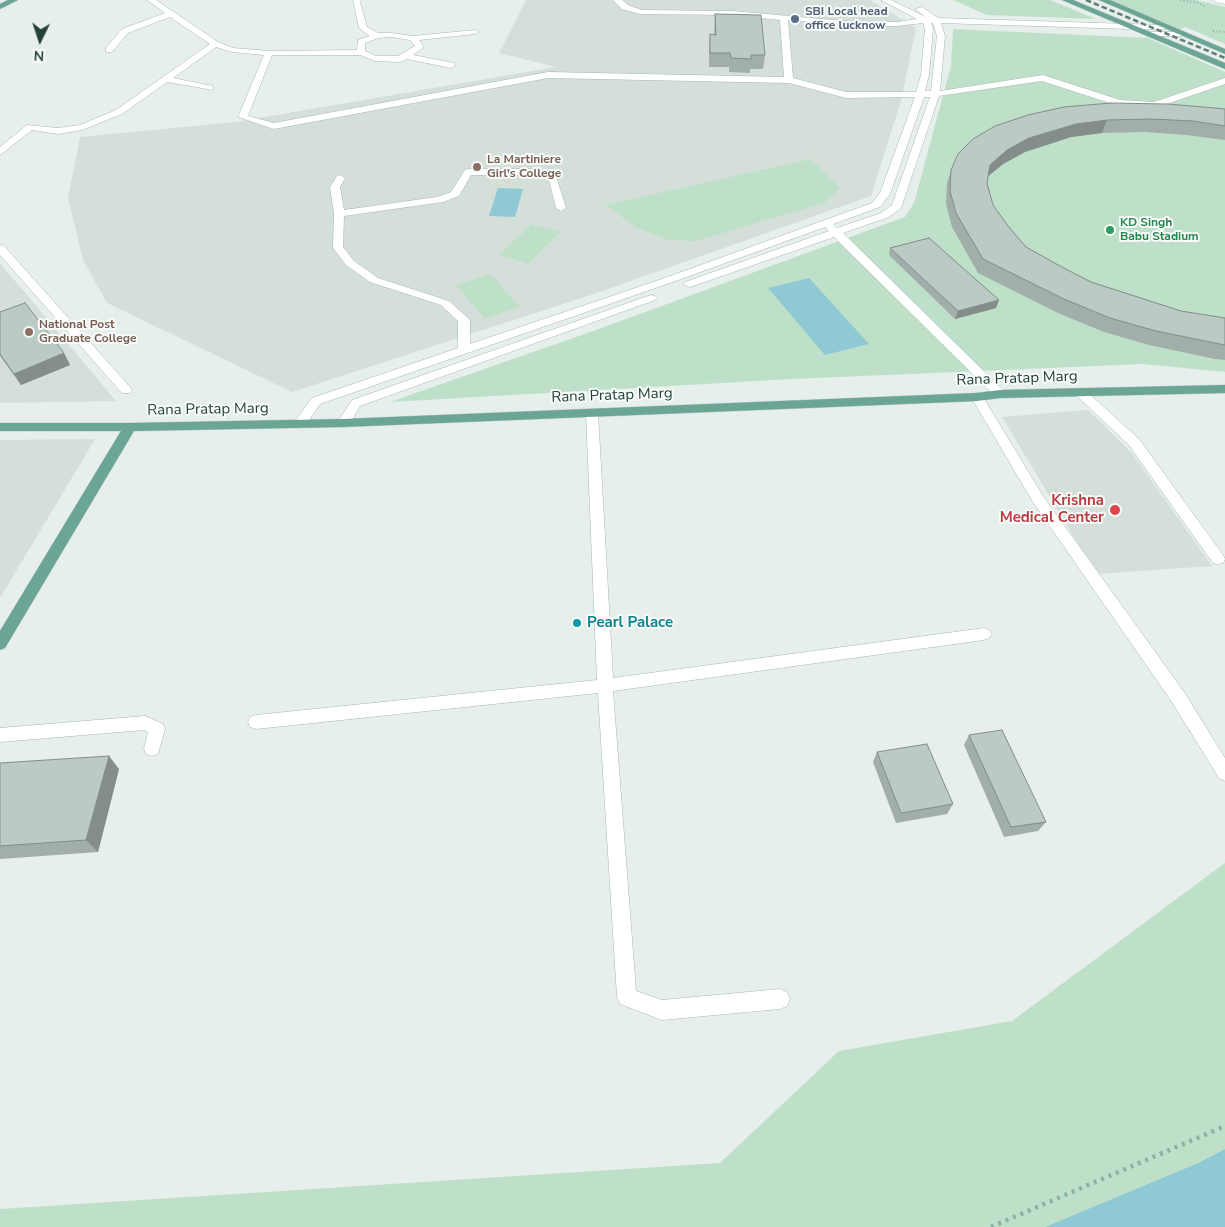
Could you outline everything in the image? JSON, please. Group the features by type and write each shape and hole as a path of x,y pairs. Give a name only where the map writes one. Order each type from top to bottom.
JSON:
{"main road":[{"path":"0,7 14,0"},
{"path":"1066,0 1225,66"},
{"path":"1103,0 1225,52"},
{"name":"Rana Pratap Marg","path":"0,427 130,427 343,423 977,397 1000,394 1225,389"},
{"path":"0,644 130,427"}],"street":[{"path":"151,0 215,44 232,50 268,53 360,52 375,58 400,58 420,47 413,38"},
{"path":"358,0 356,1 362,18 363,28 377,36"},
{"path":"618,0 625,7 640,12 733,13 856,24 929,22 1130,27 1162,26"},
{"path":"885,0 929,22 1149,34 1181,34"},
{"path":"343,423 356,403 885,215 897,206 935,94 941,36 929,22 900,0"},
{"path":"1218,0 1225,2"},
{"path":"108,50 125,31 171,14"},
{"path":"784,19 789,80"},
{"path":"299,424 316,401 666,281 876,205 885,194 920,95 926,59 929,22"},
{"path":"360,52 361,42 377,36 390,35 413,38 475,32"},
{"path":"0,152 30,127 58,131 82,127 119,112 215,44"},
{"path":"268,53 242,117 274,126 548,76 789,80 846,95 935,94 1043,78 1120,103 1155,105 1225,81"},
{"path":"406,56 451,65"},
{"path":"166,79 210,88"},
{"path":"339,214 439,200 455,194 468,172 541,172 553,178 561,208"},
{"path":"340,178 335,187 339,214 338,247 350,263 374,280 444,303 464,320 464,350"},
{"path":"826,223 1000,394"},
{"path":"0,248 126,390"},
{"path":"1081,393 1134,442 1218,558"},
{"path":"977,397 1038,499 1178,696 1225,773"},
{"path":"592,413 605,686 627,997 662,1010 780,999"},
{"path":"256,722 605,686 984,634"},
{"path":"0,735 145,722 157,729 152,749"}],"path":[{"path":"1180,0 1199,3 1211,10"},
{"path":"991,1227 1225,1126"}],"shaded area":[{"name":"La Martiniere Girl's College","path":"526,0 870,0 916,28 901,101 871,196 594,294 292,392 107,303 83,260 68,198 80,137 236,122 556,67 499,53"},
{"name":"National Post Graduate College","path":"0,263 116,401 0,403"},
{"name":"Krishna Medical Center","path":"1088,410 1132,453 1212,566 1096,574 1002,417"},
{"path":"95,439 0,598 0,440"}],"green space":[{"path":"953,0 1050,0 1096,19 987,15"},
{"path":"1110,0 1196,0 1225,7 1225,44 1185,27 1178,30"},
{"path":"953,29 1148,38 1225,72 1225,372 1143,364 792,379 390,402 596,330 905,217 914,203 951,66"},
{"path":"811,159 840,188 824,203 696,241 668,240 639,229 605,205"},
{"path":"532,224 561,232 528,264 499,255"},
{"path":"490,274 520,307 485,319 456,285"},
{"path":"1225,863 1225,1149 1198,1163 1045,1227 0,1227 0,1209 720,1163 839,1051 1012,1021"}],"water":[{"path":"498,188 523,189 515,217 489,216"},
{"path":"809,278 869,344 825,355 768,288"},
{"path":"1225,1149 1225,1227 1045,1227 1198,1163"}],"building":[{"path":"715,14 761,15 765,55 751,55 751,59 731,58 730,53 710,53 710,34 716,35"},
{"path":"1111,103 1167,104 1225,109 1225,126 1193,121 1151,119 1107,120 1076,124 1029,138 1007,150 990,165 987,183 993,205 1026,247 1091,282 1181,311 1225,318 1225,345 1156,331 1110,318 1064,299 983,259 956,213 950,191 951,170 958,154 973,139 995,126 1028,115 1064,107"},
{"path":"929,238 999,300 958,311 890,248"},
{"path":"25,303 64,353 14,374 0,354 0,312"},
{"path":"1002,730 1046,822 1011,827 969,735"},
{"path":"927,744 953,804 901,813 877,752"},
{"path":"109,756 86,840 0,846 0,763"}],"railway":[{"path":"1086,0 1225,58"}],"place":[{"name":"SBI Local head office lucknow","path":"795,19"},
{"name":"La Martiniere Girl's College","path":"477,167"},
{"name":"KD Singh Babu Stadium","path":"1110,230"},
{"name":"National Post Graduate College","path":"29,332"},
{"name":"Krishna Medical Center","path":"1115,510"},
{"name":"Pearl Palace","path":"577,623"}]}
